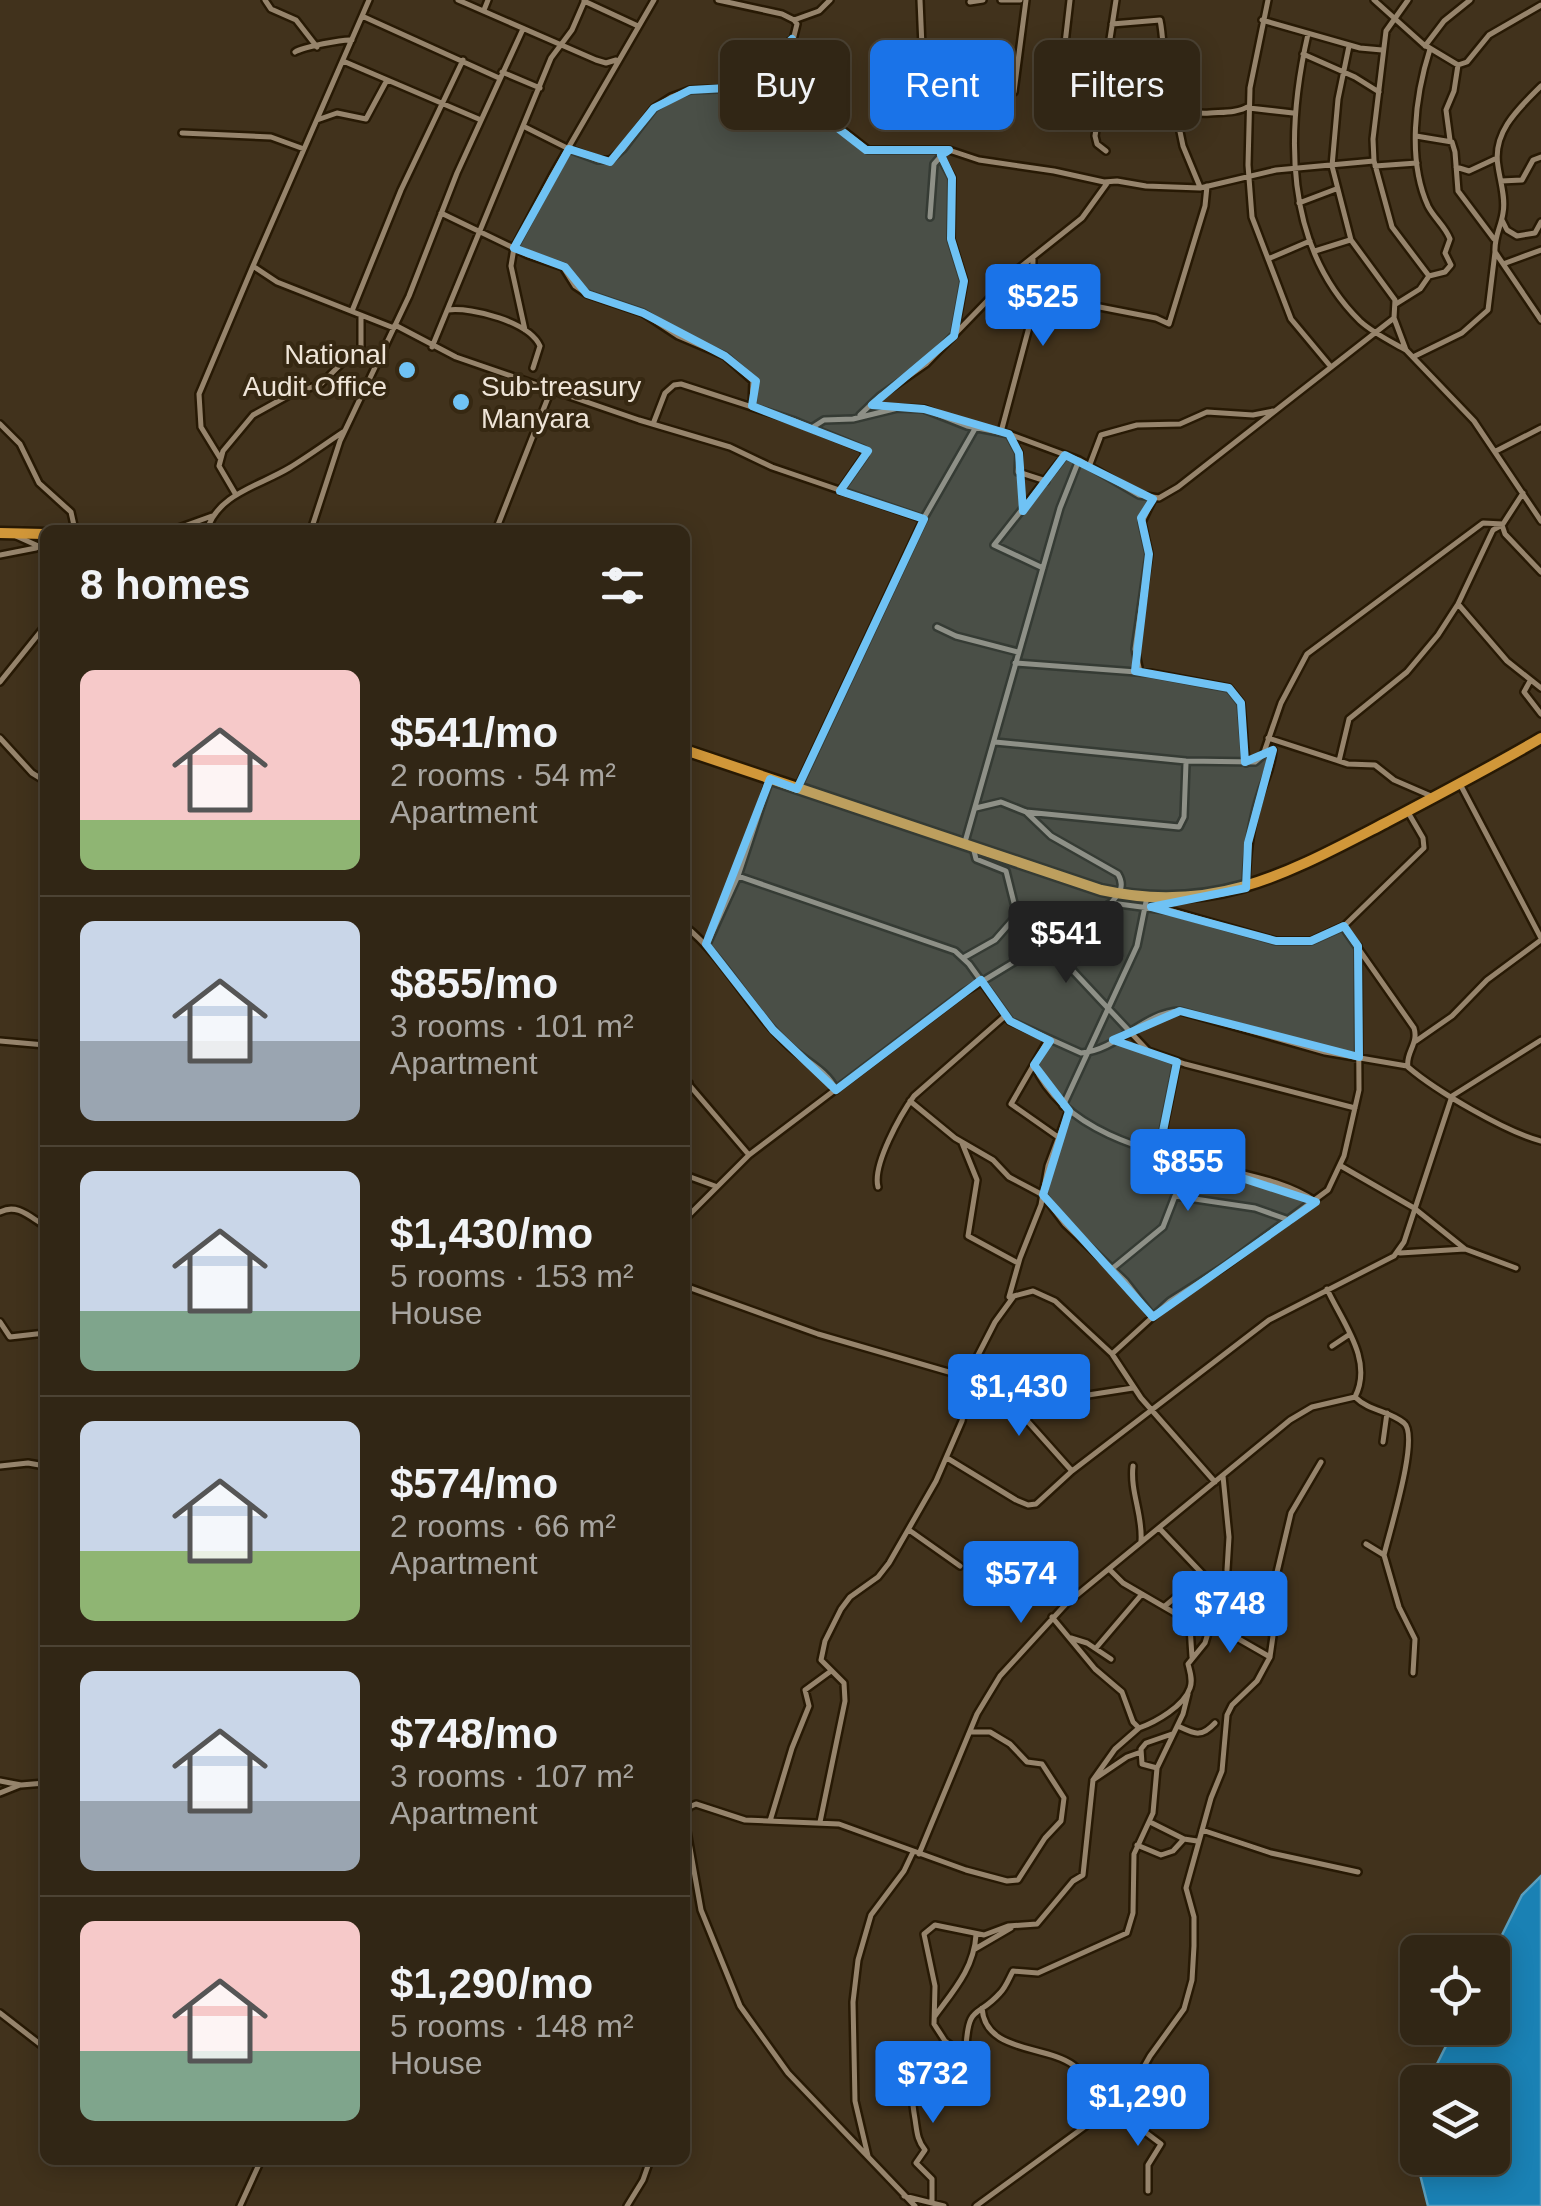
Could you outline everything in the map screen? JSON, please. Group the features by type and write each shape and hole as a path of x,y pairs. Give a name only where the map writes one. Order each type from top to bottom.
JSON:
{"highway":[{"path":"4,532 40,534"},
{"path":"690,752 1147,903 1246,888 1309,862 1541,738"}],"street":[{"path":"265,0 271,9 296,20 318,47"},
{"path":"220,458 201,427 198,394 369,0"},
{"path":"458,0 606,63 620,58"},
{"path":"484,10 488,0"},
{"path":"524,330 511,266 514,248 654,0"},
{"path":"718,0 794,20 819,11 830,0"},
{"path":"920,0 922,40"},
{"path":"970,2 982,0"},
{"path":"1000,0 1023,0 1014,92"},
{"path":"1065,40 1070,0"},
{"path":"1106,151 1097,144 1095,136 1116,0"},
{"path":"1268,0 1249,107 1252,217 1290,318 1331,367"},
{"path":"1374,0 1428,47 1458,65"},
{"path":"1408,0 1386,31 1382,50 1374,164 1392,227 1429,276"},
{"path":"1396,304 1420,290 1429,276 1450,268 1445,253 1451,242 1445,227 1429,209 1417,163 1416,136 1428,47 1444,21 1470,0"},
{"path":"432,347 551,58 572,30 584,1 638,26"},
{"path":"1458,65 1466,62 1490,35 1541,5"},
{"path":"362,16 540,88"},
{"path":"794,20 792,39 804,102 865,148 949,150 992,163 1158,187 1204,187 1295,168 1417,163"},
{"path":"1112,24 1160,20 1163,40"},
{"path":"1262,20 1349,46 1382,50"},
{"path":"313,525 346,430 523,29"},
{"path":"1308,34 1293,113 1299,203 1310,241 1342,300 1376,334 1419,356 1462,334 1488,310 1494,239 1502,220 1496,158 1505,127 1541,86"},
{"path":"294,52 337,39 352,40"},
{"path":"525,127 569,149 598,160 610,160 654,108 690,90 744,88 792,39"},
{"path":"1349,46 1332,166 1351,240 1396,304 1394,318 1406,350 1455,398 1496,451 1541,521"},
{"path":"1303,54 1379,92"},
{"path":"352,311 441,103 464,60"},
{"path":"343,62 481,120"},
{"path":"1458,65 1446,114 1458,191 1494,239"},
{"path":"317,120 337,113 366,120 388,80"},
{"path":"1200,114 1249,107 1293,113"},
{"path":"1033,294 1170,324 1205,206 1204,187 1183,146 1180,130"},
{"path":"182,133 271,138 304,149"},
{"path":"1416,136 1450,140"},
{"path":"930,218 934,164 949,150"},
{"path":"940,156 952,178 952,240 964,282 954,336"},
{"path":"1501,182 1522,180 1530,163 1541,157"},
{"path":"1456,167 1474,170 1496,158"},
{"path":"858,418 880,396 926,364 1018,269 1082,218 1108,182"},
{"path":"1299,203 1336,189"},
{"path":"442,213 514,248 563,266 570,280 587,294 643,312 678,336 725,356 753,381 752,406"},
{"path":"1502,220 1510,233 1517,236 1535,232 1541,222"},
{"path":"1315,251 1351,240"},
{"path":"1268,259 1310,241"},
{"path":"1503,264 1541,250"},
{"path":"1495,252 1541,320"},
{"path":"1033,258 1027,342 1005,433 1019,453 1018,472 1046,481"},
{"path":"253,266 266,276 394,326 432,347 730,447 772,468 924,519"},
{"path":"448,310 470,309 536,337 540,346 533,368"},
{"path":"236,495 218,466 234,436 253,415 291,394 321,384 361,350 361,315"},
{"path":"1140,672 1135,649 1149,554 1142,522 1152,499 1178,487 1394,318"},
{"path":"653,424 665,393 674,384 688,385 813,427 865,452 840,491"},
{"path":"498,525 551,390"},
{"path":"813,427 824,420 858,418 898,408 924,409 1090,464 1152,499"},
{"path":"1090,464 1101,436 1122,428 1174,426 1207,412 1253,414 1276,410"},
{"path":"0,424 20,444 39,483 71,512 74,525"},
{"path":"797,789 924,519 976,427"},
{"path":"1496,451 1541,428"},
{"path":"187,525 212,516 236,495 295,464 346,430"},
{"path":"1042,568 994,546 1064,454"},
{"path":"962,958 995,940 1017,915 1006,871 976,859 969,846 1018,652 1060,508 1079,460"},
{"path":"1339,761 1348,737 1349,719 1407,672 1458,604 1491,534 1523,494"},
{"path":"209,525 212,516"},
{"path":"994,742 1186,761 1246,764 1260,760 1296,669 1307,654 1484,523 1502,525"},
{"path":"1502,525 1502,531 1541,572"},
{"path":"4,532 40,547"},
{"path":"0,555 40,548"},
{"path":"1458,604 1507,661 1541,688"},
{"path":"936,627 1018,652"},
{"path":"0,682 40,632"},
{"path":"1015,664 1140,672 1209,682 1233,690 1241,702 1244,719 1246,764"},
{"path":"1530,682 1524,692 1541,714"},
{"path":"0,738 40,777"},
{"path":"1268,738 1350,765 1375,765 1400,784 1436,797"},
{"path":"1263,754 1283,743"},
{"path":"1246,888 1248,843 1263,785 1271,772 1273,750"},
{"path":"976,808 1001,802 1026,812 1179,826 1184,817 1186,761"},
{"path":"706,944 738,876 770,780"},
{"path":"1416,1040 1452,1016 1487,980 1541,939 1460,784"},
{"path":"1112,903 1147,903 1276,941 1324,938 1344,926 1424,848 1423,838 1408,811"},
{"path":"690,1213 749,1155 980,980 1112,903 1120,893 1122,882 1118,874 1050,836 1026,812"},
{"path":"738,876 944,946 962,958 1015,1025 1082,1052 1090,1052 1168,1012 1187,1012 1309,1048 1407,1066 1426,1082 1514,1130 1541,1140"},
{"path":"820,1822 846,1701 844,1683 822,1664 820,1656 841,1609 850,1597 878,1577 948,1458 967,1402 970,1376 1008,1301 1043,1195 1066,1108 1137,946 1147,903"},
{"path":"1344,926 1414,1028 1416,1040 1407,1066"},
{"path":"690,932 706,944 772,1030 823,1072 836,1090"},
{"path":"1046,942 1148,1051 1355,1108"},
{"path":"1112,1354 1176,1297 1328,1190 1341,1166 1355,1108 1358,946"},
{"path":"878,1187 876,1171 910,1101 1005,1016"},
{"path":"1048,1040 1011,1104 1058,1137"},
{"path":"1398,1254 1452,1096 1541,1040"},
{"path":"0,1041 40,1045"},
{"path":"1159,1151 1177,1062"},
{"path":"1034,1065 1066,1108 1117,1139 1276,1184 1316,1202"},
{"path":"690,1085 749,1155"},
{"path":"910,1101 962,1143 993,1160 1018,1183 1043,1195 1065,1224 1113,1268 1153,1317"},
{"path":"962,1143 977,1180 969,1238 1018,1263"},
{"path":"1341,1166 1414,1208 1465,1249 1516,1268"},
{"path":"690,1177 715,1186"},
{"path":"1113,1268 1163,1227 1176,1196 1254,1208 1289,1220"},
{"path":"0,1212 9,1207 40,1223"},
{"path":"948,1458 1028,1505 1036,1504 1072,1471 1270,1320 1398,1254 1465,1249"},
{"path":"690,1288 818,1334 1028,1395 1069,1398 1133,1388"},
{"path":"1327,1289 1350,1334 1361,1369 1355,1398"},
{"path":"1008,1301 1027,1292 1048,1295 1112,1354 1133,1388 1215,1482"},
{"path":"0,1322 10,1336 40,1333"},
{"path":"1332,1346 1350,1334"},
{"path":"1028,1395 1022,1414 1072,1471"},
{"path":"868,2158 855,2102 856,2038 852,2010 858,1960 871,1915 916,1853 990,1687 1052,1617 1302,1412 1355,1398 1368,1407 1387,1412 1404,1423 1410,1433 1404,1476 1384,1555 1399,1607 1415,1639 1413,1673"},
{"path":"1384,1442 1387,1412"},
{"path":"1268,1628 1290,1514 1321,1462"},
{"path":"0,1466 40,1465"},
{"path":"1134,1466 1132,1484 1142,1520 1141,1542"},
{"path":"1223,1476 1229,1537 1227,1570"},
{"path":"976,2206 1134,2088 1150,2056 1175,2025 1188,2000 1194,1922 1186,1891 1222,1771 1228,1711 1254,1686 1270,1657 1273,1636 1201,1576 1159,1528"},
{"path":"909,1530 960,1566"},
{"path":"1366,1544 1384,1555"},
{"path":"1108,1569 1122,1583 1188,1622 1192,1657"},
{"path":"1165,1606 1201,1576"},
{"path":"1188,1694 1116,1748 1092,1780 1083,1874 1036,1924 990,1934 935,1925 924,1934 934,1986 935,2029 956,2049 966,2046 968,2020 1000,1993 1013,1971 1038,1973 1127,1932 1133,1913 1133,1859 1150,1822 1157,1768 1178,1726 1188,1694 1192,1678 1188,1664 1205,1643 1220,1593"},
{"path":"1096,1648 1142,1594"},
{"path":"1052,1617 1095,1669 1122,1692 1132,1722 1139,1728"},
{"path":"1209,1622 1270,1657"},
{"path":"1068,1636 1111,1659"},
{"path":"770,1821 809,1706 805,1690 831,1671"},
{"path":"1178,1726 1198,1735 1215,1723"},
{"path":"690,1806 696,1804 745,1820 820,1822 855,1828 994,1878 1018,1880 1063,1817 1064,1798 1042,1764 1027,1762 1010,1744 990,1732 969,1732"},
{"path":"1157,1768 1142,1764 1141,1752 1146,1744 1172,1734"},
{"path":"1092,1780 1141,1752"},
{"path":"0,1781 40,1783"},
{"path":"0,1793 21,1785"},
{"path":"1150,1822 1184,1839 1199,1841"},
{"path":"1202,1830 1272,1853 1358,1872"},
{"path":"1137,1845 1161,1855 1173,1851 1184,1839"},
{"path":"690,1851 701,1910 740,2006 788,2073 915,2206"},
{"path":"975,1949 1014,1926"},
{"path":"934,2019 952,1997 975,1949 976,1934"},
{"path":"982,2006 986,2024 1000,2037 1068,2062 1113,2106 1161,2144 1148,2165 1148,2191"},
{"path":"0,2013 40,2044"},
{"path":"932,2203 932,2179 916,2163 926,2152 918,2140 910,2091 918,2070 945,2040"},
{"path":"240,2206 259,2165"},
{"path":"627,2206 648,2165"},
{"path":"901,2195 944,2206"}],"highlighted area":[{"path":"792,39 803,101 866,150 949,150 941,155 952,178 951,239 964,281 954,336 872,405 924,409 1009,434 1019,453 1023,511 1065,455 1153,499 1141,518 1149,554 1135,671 1229,688 1241,703 1245,762 1273,750 1248,843 1246,888 1151,907 1276,941 1311,941 1344,926 1358,946 1360,1029 1359,1057 1180,1011 1113,1040 1177,1062 1159,1151 1316,1202 1153,1317 1043,1195 1069,1111 1034,1065 1050,1041 1010,1021 981,980 836,1090 773,1030 706,944 770,779 797,789 924,519 840,491 868,451 752,406 756,381 725,356 643,313 587,294 565,267 514,248 569,149 610,162 654,108 690,90 744,87"}],"water":[{"path":"1541,1876 1541,2206 1428,2206 1420,2175 1510,2175 1510,2065 1436,2065 1446,2045 1510,2045 1510,1935 1502,1935 1522,1895"}],"place":[{"name":"National Audit Office","path":"407,370"},
{"name":"Sub-treasury Manyara","path":"461,402"}]}
